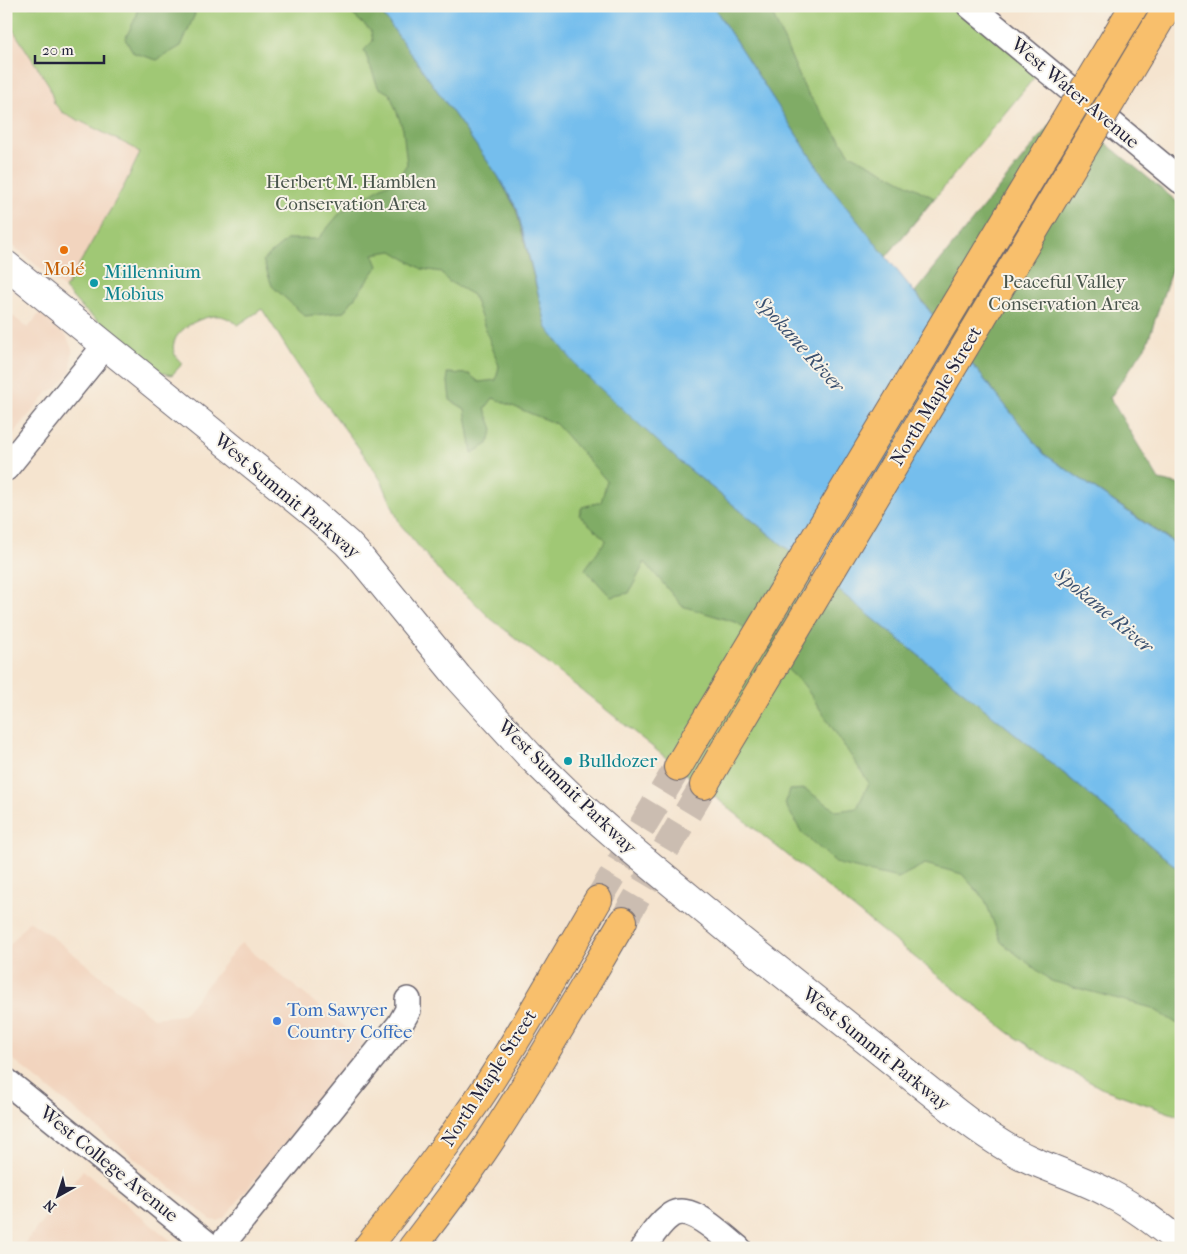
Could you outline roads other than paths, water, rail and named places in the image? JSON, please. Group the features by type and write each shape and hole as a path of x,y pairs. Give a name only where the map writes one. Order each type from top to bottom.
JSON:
{"main road":[{"name":"North Maple Street","path":"678,767 1134,6"},
{"name":"North Maple Street","path":"704,785 1168,6"},
{"name":"North Maple Street","path":"367,1248 463,1122 525,1026 598,900"},
{"name":"North Maple Street","path":"412,1248 457,1188 504,1119 623,921"}],"street":[{"name":"West Water Avenue","path":"970,6 1181,181"},
{"name":"West Summit Parkway","path":"6,265 347,543 370,568 458,677 498,722 560,785 626,845 737,937 983,1133 1031,1160 1078,1178 1113,1195 1181,1243"},
{"path":"6,468 106,346"},
{"path":"220,1248 400,1024 408,1010 408,1000"},
{"name":"West College Avenue","path":"6,1081 212,1248"},
{"path":"642,1248 664,1220 680,1212 692,1213 697,1216 738,1248"}],"water":[{"name":"Spokane River","path":"377,6 713,6 831,188 1044,454 1181,548 1181,871 1055,766 678,460 579,369 547,328 517,209 498,176"}],"tunnel":[{"path":"598,900 678,767"},
{"path":"623,921 704,785"}],"place":[{"name":"Molé","path":"64,250"},
{"name":"Millennium Mobius","path":"94,283"},
{"name":"Bulldozer","path":"568,761"},
{"name":"Tom Sawyer Country Coffee","path":"277,1021"}],"park label":[{"name":"Herbert M. Hamblen Conservation Area","path":"351,193"},
{"name":"Peaceful Valley Conservation Area","path":"1064,293"}]}
